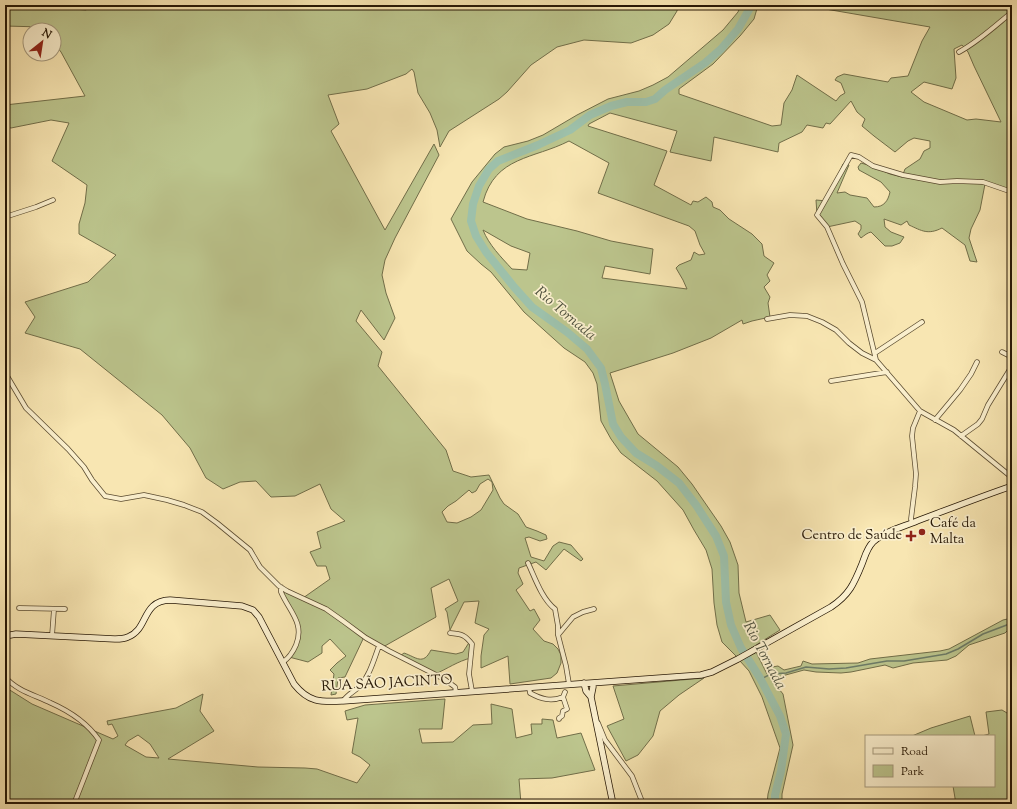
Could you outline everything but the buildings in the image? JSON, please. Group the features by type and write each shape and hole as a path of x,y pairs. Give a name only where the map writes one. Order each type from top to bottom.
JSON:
{"main road":[{"name":"RUA SÃO JACINTO","path":"5,636 16,634 115,639 128,638 138,629 150,609 155,604 162,601 170,600 242,606 249,608 256,613 294,684 308,697 324,701 344,701 701,674 712,672 738,659 831,608 839,602 854,584 871,544 883,535 1012,486"},
{"path":"584,683 586,691 590,697 613,804"},
{"path":"590,697 593,683"}],"street":[{"path":"959,52 983,36 1012,12"},
{"path":"876,360 862,302 842,264 827,227 818,215 851,155 873,166 903,175 940,182 983,182 1012,192"},
{"path":"5,217 53,200"},
{"path":"767,319 790,315 807,316 836,330 862,353 876,360 920,411 954,430 1009,475 1012,482"},
{"path":"875,353 922,322"},
{"path":"1002,352 1012,357"},
{"path":"935,420 960,390 977,362"},
{"path":"961,436 978,424 982,419 988,405 1012,366"},
{"path":"831,381 887,372"},
{"path":"5,375 26,408 68,449 104,496 121,499 144,495 167,500 202,512 250,550 260,567 281,587 326,609 344,620 366,638 379,646 444,679 455,687 456,692"},
{"path":"912,523 911,519 916,474 912,436 913,428 920,411"},
{"path":"528,563 550,605 555,609 558,634 569,684"},
{"path":"281,587 281,592 297,621 299,630 298,640 294,649 288,658 282,662"},
{"path":"18,608 65,609"},
{"path":"52,636 54,609"},
{"path":"558,634 573,617 594,609"},
{"path":"450,634 466,636 472,644 469,674 472,691"},
{"path":"344,701 346,696 359,687 367,677 379,646"},
{"path":"5,677 21,690 53,704 76,717 95,734 99,740 74,804"},
{"path":"529,687 530,693 537,697 548,700 557,700 563,697"},
{"path":"559,719 562,716 563,711 567,710 563,697 565,692"},
{"path":"595,722 600,725 606,740 632,776 643,804"}],"green space":[{"path":"5,5 86,10 92,5 678,5 677,11 669,24 653,35 631,43 584,40 557,47 531,65 499,99 449,131 440,147 437,130 430,113 418,93 414,72 412,69 406,74 367,89 328,95 339,124 331,131 385,230 434,144 439,155 385,260 382,275 386,293 395,318 384,340 361,310 356,321 382,352 378,366 446,450 453,471 471,477 489,475 504,504 518,514 526,527 546,535 547,539 540,541 529,537 525,538 531,557 544,561 553,546 559,542 571,545 583,559 581,561 564,549 546,570 536,562 519,568 518,573 523,584 516,590 530,611 534,609 540,620 533,629 544,641 553,644 561,655 561,663 557,673 551,678 510,684 508,656 481,668 484,635 489,629 475,623 479,601 464,602 450,630 447,612 445,609 458,601 449,579 431,588 436,617 383,647 364,637 345,677 338,678 336,694 331,695 334,674 330,670 346,656 330,639 322,646 322,653 308,662 289,657 294,649 299,631 281,587 303,598 330,579 326,566 317,566 310,552 321,548 317,532 345,521 331,509 320,484 295,496 271,497 256,481 240,482 223,489 206,478 190,448 162,415 80,349 25,333 35,317 25,302 88,282 116,255 79,234 79,224 85,203 87,185 52,161 69,123 51,120 11,128 5,127 5,105 85,96 62,54 62,22 22,22 22,26 5,26","holes":["488,479 492,482 493,490 481,510 471,517 457,523 447,522 442,512 469,490 472,493 476,491 480,484"]},
{"path":"741,5 758,5 754,19 740,36 713,64 679,89 679,94 772,126 781,125 784,103 792,90 797,75 836,101 845,93 841,83 835,80 837,77 844,74 888,82 891,78 908,76 922,41 930,27 808,6 809,5 1012,5 1012,192 985,184 980,210 971,229 969,238 977,262 970,261 965,245 942,228 929,232 909,225 907,221 901,225 884,219 885,227 891,232 904,237 900,243 892,246 885,246 871,232 861,238 858,234 861,229 861,225 855,221 827,227 817,215 816,200 827,201 843,164 849,165 837,193 845,192 850,195 867,198 874,207 877,207 885,203 890,192 881,182 859,170 858,167 861,163 902,177 905,169 920,159 924,151 930,148 930,141 914,138 895,152 862,126 865,119 857,112 851,101 830,124 826,123 823,128 807,125 802,132 779,143 778,152 714,137 711,161 670,152 677,131 610,113 589,124 588,126 667,151 654,185 691,205 693,201 698,202 706,197 712,202 713,207 720,210 729,219 752,234 762,244 764,256 774,263 767,275 770,281 764,287 770,297 768,303 770,317 743,324 742,320 711,338 673,353 610,373 619,401 638,434 678,467 692,484 721,526 730,542 738,565 739,593 746,622 770,615 780,630 737,657 722,642 717,625 712,569 706,550 683,510 657,481 621,453 611,439 601,421 597,384 593,373 585,362 564,348 524,312 491,272 467,251 451,219 472,182 495,154 504,147 528,141 543,135 608,99 639,91 668,77 723,30 738,12","holes":["962,45 968,52 1001,122 976,119 967,120 924,102 911,92 924,82 952,89 956,78 954,49","569,141 609,163 598,193 689,226 695,231 705,254 699,255 694,252 691,260 679,265 676,268 687,289 602,278 605,266 650,274 653,249 611,241 527,219 483,202 489,187 506,167 517,161","483,230 511,246 530,253 527,270 512,269 489,241"]},
{"path":"1012,618 1012,626 1005,633 969,645 956,656 947,660 913,663 893,668 885,665 841,673 804,670 771,679 783,694 793,745 782,794 782,804 767,804 768,794 780,748 762,697 749,671 740,661 756,652 767,674 772,667 778,666 784,670 801,666 803,661 812,664 858,663 870,659 940,651 949,649 1003,620"},
{"path":"470,641 471,658 435,674 400,656 404,653 422,659 428,655 431,650 456,654 463,652"},
{"path":"704,678 679,695 660,711 653,736 638,755 626,761 607,726 624,719 613,686"},
{"path":"5,687 32,704 113,739 118,736 112,724 108,725 107,721 176,708 203,694 200,711 214,731 168,759 258,767 317,769 357,783 370,765 352,753 358,718 347,720 345,711 365,705 445,699 442,729 419,729 422,743 453,742 473,725 492,724 491,704 512,709 516,738 532,734 531,724 542,724 542,719 553,720 557,738 581,733 595,770 552,778 519,779 521,804 5,804","holes":["138,735 150,744 159,758 146,757 125,745 128,741"]},
{"path":"1002,710 1012,716 1012,804 956,804 953,787 995,787 995,735 986,735 989,734 986,712"},
{"path":"970,716 975,735 914,735 931,728"}],"waterway":[{"name":"Rio Tornada","path":"751,5 738,29 721,49 705,63 665,90 655,99 646,102 627,102 611,106 590,115 570,130 498,161 489,169 479,186 473,204 471,221 476,236 486,252 514,287 532,307 567,332 587,349 601,368 613,424 621,437 636,453 657,466 679,483 696,505 716,536 724,556 726,602 731,625 741,648 760,678 780,716 786,734 781,771 775,795 775,804"},
{"path":"761,679 771,674 786,673 806,667 829,669 846,668 887,661 904,661 946,654 958,649 983,634 1012,623"}],"place":[{"name":"Café da Malta","path":"922,532"},
{"name":"Centro de Saúde","path":"911,536"}]}
